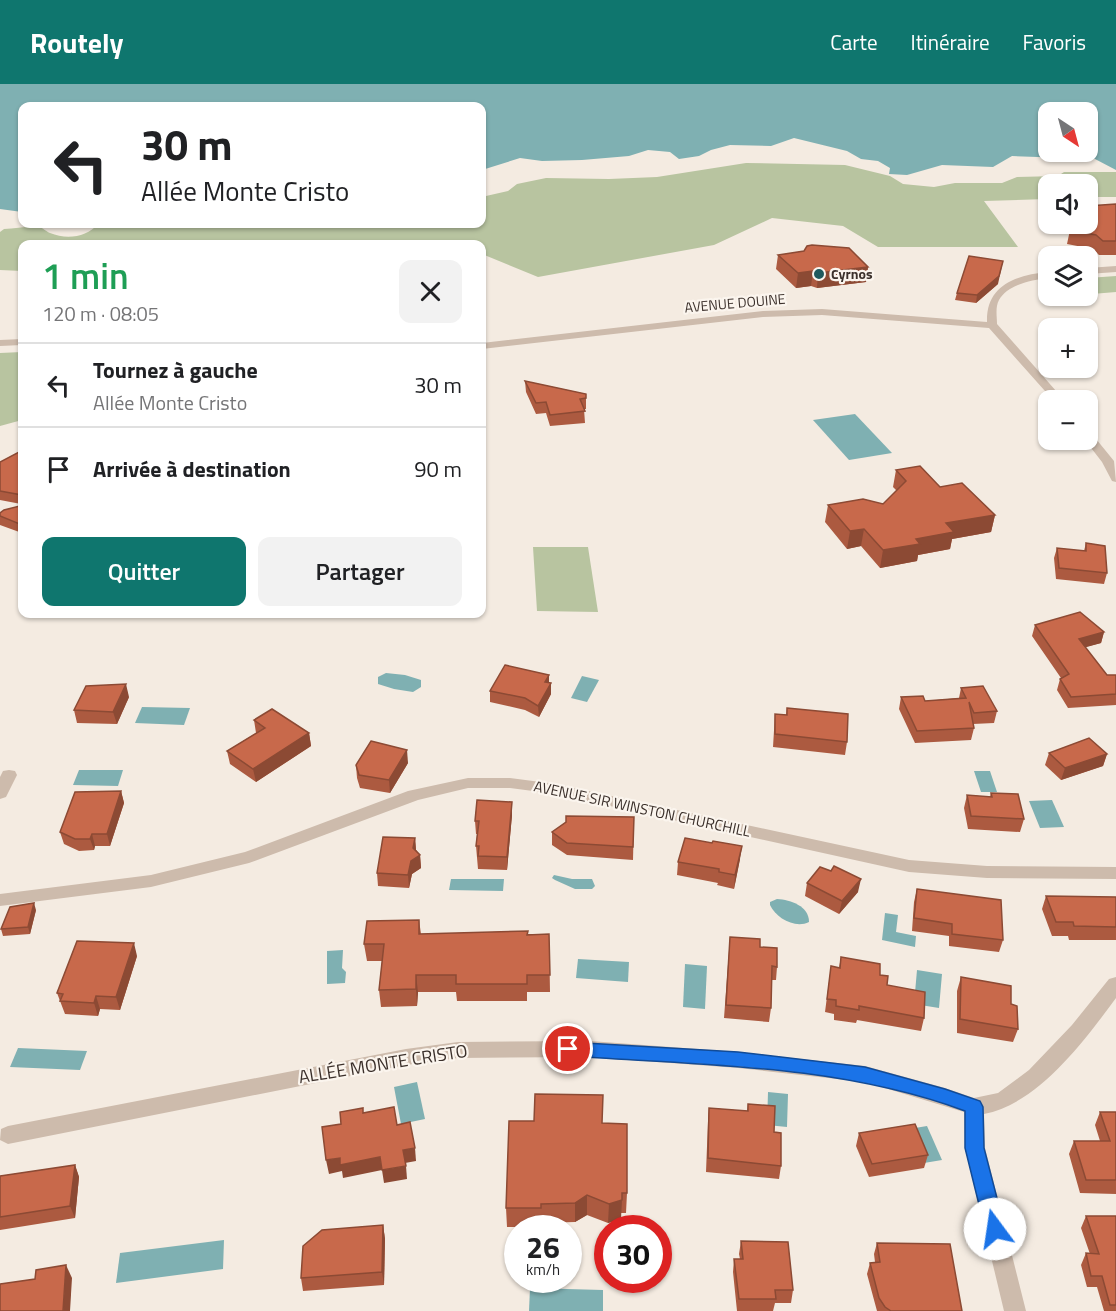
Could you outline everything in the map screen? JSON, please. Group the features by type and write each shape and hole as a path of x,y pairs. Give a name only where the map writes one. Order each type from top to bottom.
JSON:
{"street":[{"path":"1098,270 1116,269"},
{"path":"1038,277 1017,282 996,297 992,310 992,325 1050,390"},
{"name":"AVENUE DOUINE","path":"486,346 764,314 822,312 992,325"},
{"path":"0,343 18,342"},
{"path":"1098,448 1108,461 1116,478"},
{"path":"0,793 9,775"},
{"name":"AVENUE SIR WINSTON CHURCHILL","path":"0,900 151,881 249,856 414,795 468,783 510,783 556,789 847,854 930,869 1116,873"},
{"path":"1016,1311 975,1148 974,1107 1004,1100 1043,1068 1084,1027 1116,984"},
{"name":"ALLÉE MONTE CRISTO","path":"8,1135 406,1057 458,1050 590,1049 738,1060 865,1074 945,1096 974,1107"}],"green space":[{"path":"746,163 845,165 890,176 903,184 934,187 955,183 1002,183 1017,177 1038,176 1038,199 984,201 1018,247 878,247 843,226 772,218 714,245 538,277 486,256 486,240 18,240 18,271 0,270 0,232 4,229 42,228 56,235 70,237 88,232 93,228 486,228 486,196 508,191 517,184 546,178 657,177"},
{"path":"1064,172 1116,172 1116,197 1098,197 1098,174 1061,174"},
{"path":"1116,276 1116,292 1098,294 1098,277"},
{"path":"18,352 18,421 0,426 0,353"},
{"path":"533,547 588,547 598,612 537,611"}],"water":[{"path":"0,84 1116,84 1116,170 1098,161 1098,102 1038,102 1038,157 1012,156 993,167 942,165 907,175 889,174 890,168 878,161 861,159 847,151 794,138 771,146 730,145 699,156 679,159 670,152 648,150 629,156 582,160 542,161 520,158 486,169 486,102 18,102 18,211 0,209"},
{"path":"855,414 892,453 849,460 813,420"},
{"path":"386,673 421,680 421,687 413,692 378,684 378,677"},
{"path":"582,676 599,680 587,702 571,698"},
{"path":"142,707 190,708 184,725 135,723"},
{"path":"79,770 123,770 118,786 73,785"},
{"path":"974,771 990,771 997,792 981,792"},
{"path":"1052,800 1064,827 1040,828 1029,801"},
{"path":"554,875 572,879 592,879 595,886 592,889 575,889 552,878"},
{"path":"451,879 504,879 503,891 449,890"},
{"path":"777,899 793,902 803,908 809,922 798,924 781,918 770,905 770,902"},
{"path":"885,913 898,915 896,932 916,936 915,947 882,940"},
{"path":"343,950 342,968 346,972 345,983 327,984 327,951"},
{"path":"578,959 629,962 628,982 576,978"},
{"path":"685,964 707,966 705,1009 683,1007"},
{"path":"917,970 942,974 939,1008 914,1004"},
{"path":"18,1048 87,1051 80,1070 10,1067"},
{"path":"417,1082 425,1119 401,1124 394,1087"},
{"path":"768,1092 788,1094 787,1127 767,1125"},
{"path":"927,1126 942,1160 924,1163 909,1129"},
{"path":"224,1240 223,1269 116,1283 120,1253"},
{"path":"582,1289 603,1293 603,1311 529,1311 530,1293 582,1293"}],"building":[{"path":"1116,204 1116,241 1103,241 1091,234 1098,234 1098,205"},
{"path":"807,246 849,248 868,267 798,273 778,255 804,251"},
{"path":"969,256 1003,261 999,276 977,295 957,293"},
{"path":"525,381 586,394 586,398 580,399 585,411 550,415 546,402 536,403"},
{"path":"18,453 18,494 0,491 0,462"},
{"path":"920,466 940,487 962,483 995,515 946,523 954,532 916,539 920,544 883,550 864,529 850,531 828,505 863,499 883,504 906,481 896,470"},
{"path":"18,506 18,523 0,516 4,510"},
{"path":"1086,543 1105,546 1107,573 1059,568 1057,548 1086,551"},
{"path":"1080,612 1104,632 1079,639 1107,675 1116,675 1116,694 1071,697 1060,679 1069,674 1035,625"},
{"path":"505,665 549,675 545,682 551,683 538,706 525,698 490,691"},
{"path":"126,684 113,712 74,710 86,686"},
{"path":"983,686 997,711 974,713 969,702 974,728 917,731 901,697 923,696 925,701 966,698 961,688"},
{"path":"787,708 848,714 847,742 775,734 775,714 787,715"},
{"path":"272,709 309,733 253,769 227,751 265,728 254,720"},
{"path":"1089,738 1107,754 1065,768 1049,753"},
{"path":"371,741 407,750 389,780 359,775 356,765"},
{"path":"121,791 107,834 92,834 90,839 75,839 60,832 75,792"},
{"path":"991,793 1018,794 1024,819 971,816 967,795 992,797"},
{"path":"477,800 512,802 507,857 478,856 479,846 476,846 479,821 475,821"},
{"path":"566,816 634,817 633,847 567,843 552,832 566,822"},
{"path":"383,837 415,838 413,848 420,855 411,861 408,875 377,873"},
{"path":"685,838 742,846 735,875 719,872 719,869 678,862"},
{"path":"834,866 861,879 842,901 807,883 820,867 831,871"},
{"path":"917,889 1001,900 1003,940 952,934 952,924 914,918"},
{"path":"1046,896 1116,897 1116,927 1074,926 1073,922 1056,922"},
{"path":"34,903 28,927 1,929 10,907"},
{"path":"419,920 419,934 528,931 527,935 549,934 550,975 527,975 527,984 456,984 456,975 416,975 416,989 379,990 384,944 364,944 367,921"},
{"path":"730,937 760,939 760,947 777,948 777,967 772,966 771,1008 726,1005"},
{"path":"77,941 134,943 116,997 96,996 94,1003 60,1001 63,994 57,993"},
{"path":"841,957 880,964 880,975 888,976 887,985 925,992 924,1018 859,1006 859,1010 836,1006 836,1000 827,999 831,966 840,968"},
{"path":"961,977 1011,986 1011,1004 1017,1006 1018,1029 960,1019"},
{"path":"535,1094 603,1095 602,1123 627,1124 627,1193 622,1193 622,1200 609,1204 587,1195 575,1203 541,1204 541,1208 506,1208 509,1121 534,1121"},
{"path":"748,1104 775,1106 774,1132 781,1133 781,1166 708,1158 709,1108 748,1111"},
{"path":"394,1107 397,1125 410,1122 415,1148 403,1150 406,1166 382,1170 380,1157 340,1165 340,1158 326,1160 322,1127 341,1124 340,1112 363,1108 363,1113"},
{"path":"1100,1112 1116,1112 1116,1180 1086,1180 1074,1141 1110,1141"},
{"path":"915,1124 928,1155 872,1164 859,1133"},
{"path":"75,1165 70,1206 0,1217 0,1176"},
{"path":"1086,1216 1116,1216 1116,1305 1110,1305 1102,1276 1091,1276 1086,1253 1099,1254"},
{"path":"383,1225 382,1272 301,1278 303,1246 322,1230"},
{"path":"741,1241 788,1242 793,1290 775,1290 776,1299 739,1299 734,1259 743,1259"},
{"path":"877,1243 950,1244 962,1311 891,1311 885,1307 879,1298 870,1263 880,1262"},
{"path":"66,1265 63,1311 0,1311 0,1284 35,1279 36,1270"}],"place":[{"name":"Cyrnos","path":"819,274"}],"route":[{"path":"568,1049 738,1060 865,1074 945,1096 974,1107 975,1148 995,1229"}]}
